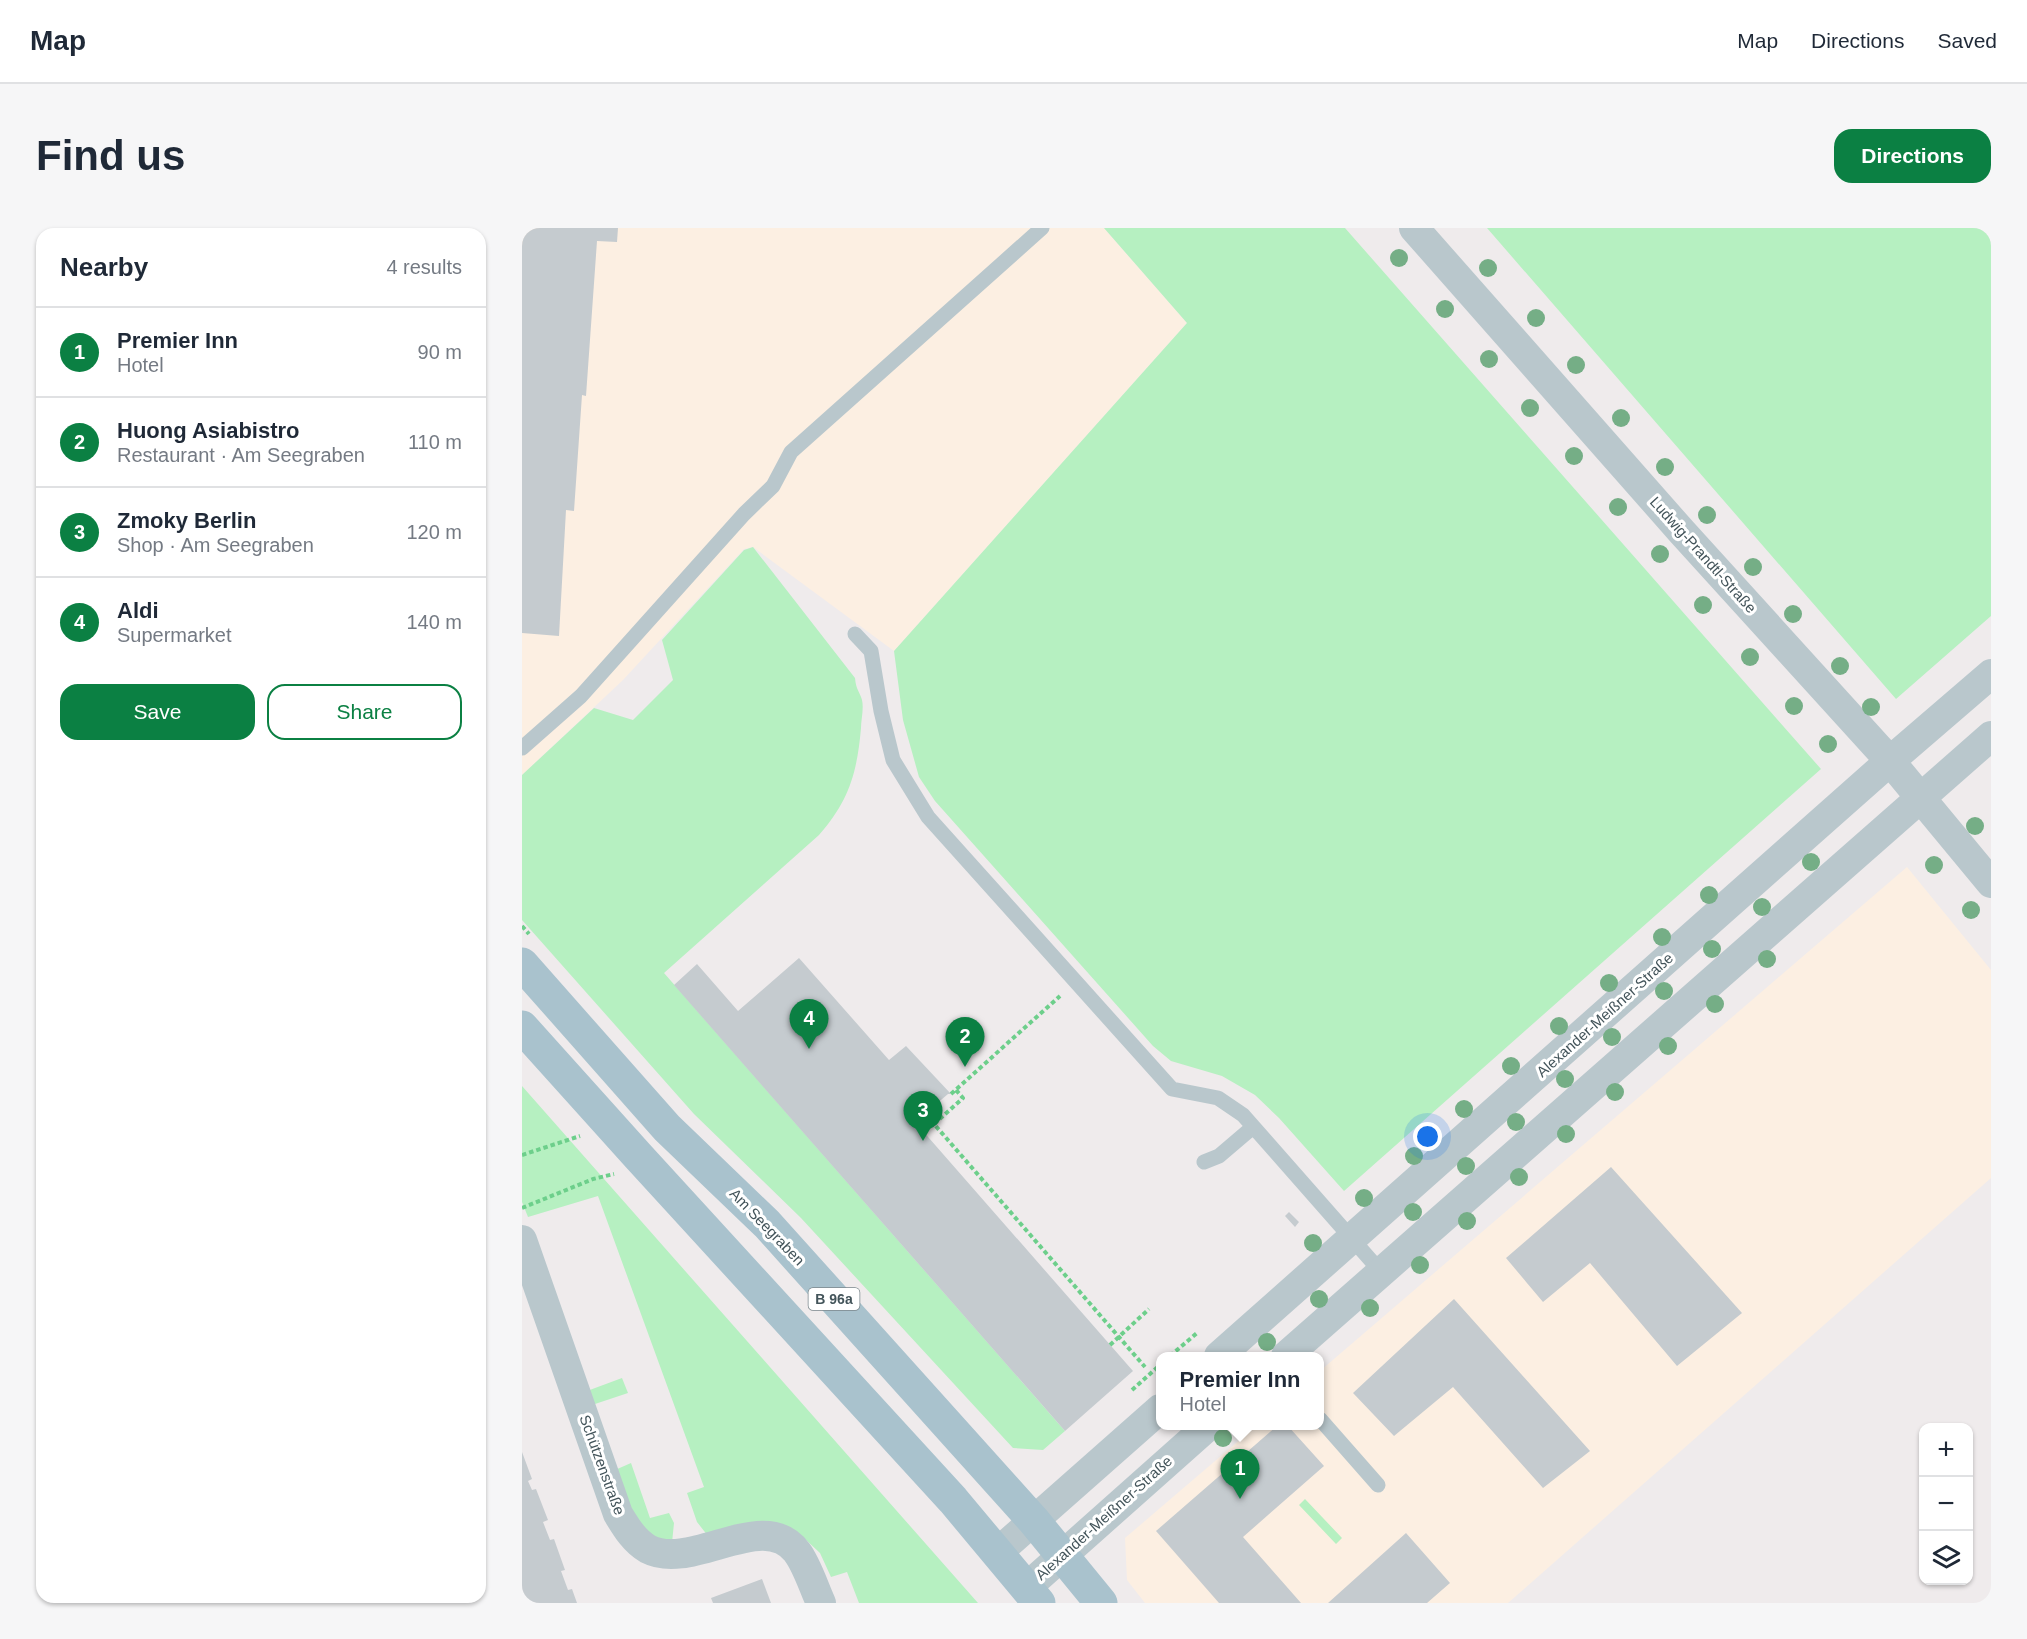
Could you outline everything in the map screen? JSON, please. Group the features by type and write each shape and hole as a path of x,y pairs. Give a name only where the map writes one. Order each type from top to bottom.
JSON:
{"main road":[{"name":"Am Seegraben","path":"522,964 667,1128 767,1224 1034,1521 1101,1603"},
{"name":"B 96a","path":"522,1027 953,1500 1033,1595"}],"street":[{"name":"Ludwig-Prandtl-Straße","path":"1414,228 1674,524 1890,761 1991,883"},
{"name":"Alexander-Meißner-Straße","path":"1224,1352 1991,674"},
{"path":"1291,1352 1991,736"},
{"name":"Schützenstraße","path":"522,1240 618,1514 631,1535 648,1549 669,1555 763,1534 782,1540 797,1552 821,1603"},
{"path":"997,1553 1156,1413"},
{"name":"Alexander-Meißner-Straße","path":"1033,1595 1062,1554 1202,1430"}],"lane":[{"path":"522,748 581,696 744,514 773,486 791,452 1042,228"},
{"path":"855,634 871,651 892,760 928,817 1172,1089 1218,1098 1243,1115 1382,1273"},
{"path":"1204,1162 1219,1156 1253,1127"},
{"path":"1324,1424 1378,1485"}],"path":[{"path":"951,1094 1076,981"},
{"path":"956,1090 963,1098 933,1124 1145,1367"},
{"path":"522,1155 583,1135"},
{"path":"522,1208 593,1179 617,1173"},
{"path":"1110,1346 1149,1309"}],"shaded area":[{"path":"522,228 1104,228 1187,323 894,651 753,547 744,549 623,680 522,775"},
{"path":"1907,867 1991,970 1991,1178 1508,1603 1145,1603 1127,1580 1125,1538 1251,1430 1324,1430 1324,1368"}],"green space":[{"path":"1104,228 1345,228 1821,769 1344,1191 1279,1118 1255,1095 1222,1076 1171,1061 1153,1046 935,801 919,777 903,720 894,651 1187,323"},
{"path":"1487,228 1991,228 1991,616 1896,699"},
{"path":"753,547 855,678 863,707 857,759 850,786 838,810 819,835 664,973 1065,1431 1043,1450 1013,1448 801,1218 694,1114 522,920 522,775 594,708 633,720 673,680 662,640 744,550"},
{"path":"522,1086 978,1603 859,1603 847,1572 831,1577 820,1553 805,1539 784,1528 708,1536 697,1522 687,1493 704,1487 598,1196 528,1217 522,1202"},
{"path":"622,1378 628,1393 592,1405 587,1391"},
{"path":"631,1463 650,1518 669,1513 674,1523 672,1543 650,1533 634,1516 615,1470"},
{"path":"1305,1499 1342,1538 1336,1544 1299,1505"}],"building":[{"path":"522,228 618,228 617,242 597,241 586,396 582,395 574,511 566,510 559,636 522,633"},
{"path":"799,958 889,1060 906,1046 951,1094 948,1094 915,1122 1133,1371 1065,1431 674,985 697,964 738,1011"},
{"path":"1611,1167 1742,1313 1677,1366 1590,1263 1543,1302 1506,1258"},
{"path":"1289,1212 1299,1222 1295,1227 1285,1216"},
{"path":"1454,1299 1590,1451 1543,1488 1453,1387 1394,1436 1353,1393"},
{"path":"1272,1430 1292,1430 1324,1466 1243,1537 1301,1603 1219,1603 1156,1531"},
{"path":"522,1452 532,1479 528,1481 532,1490 536,1489 548,1520 543,1522 550,1540 554,1539 565,1570 561,1571 568,1590 572,1589 577,1603 522,1603"},
{"path":"1406,1533 1450,1583 1427,1603 1328,1603"},
{"path":"762,1579 771,1603 713,1603 711,1598"}],"place":[{"name":"Aldi","path":"809,1049"},
{"name":"Huong Asiabistro","path":"965,1067"},
{"name":"Zmoky Berlin","path":"923,1141"},
{"name":"Premier Inn","path":"1240,1499"}]}
